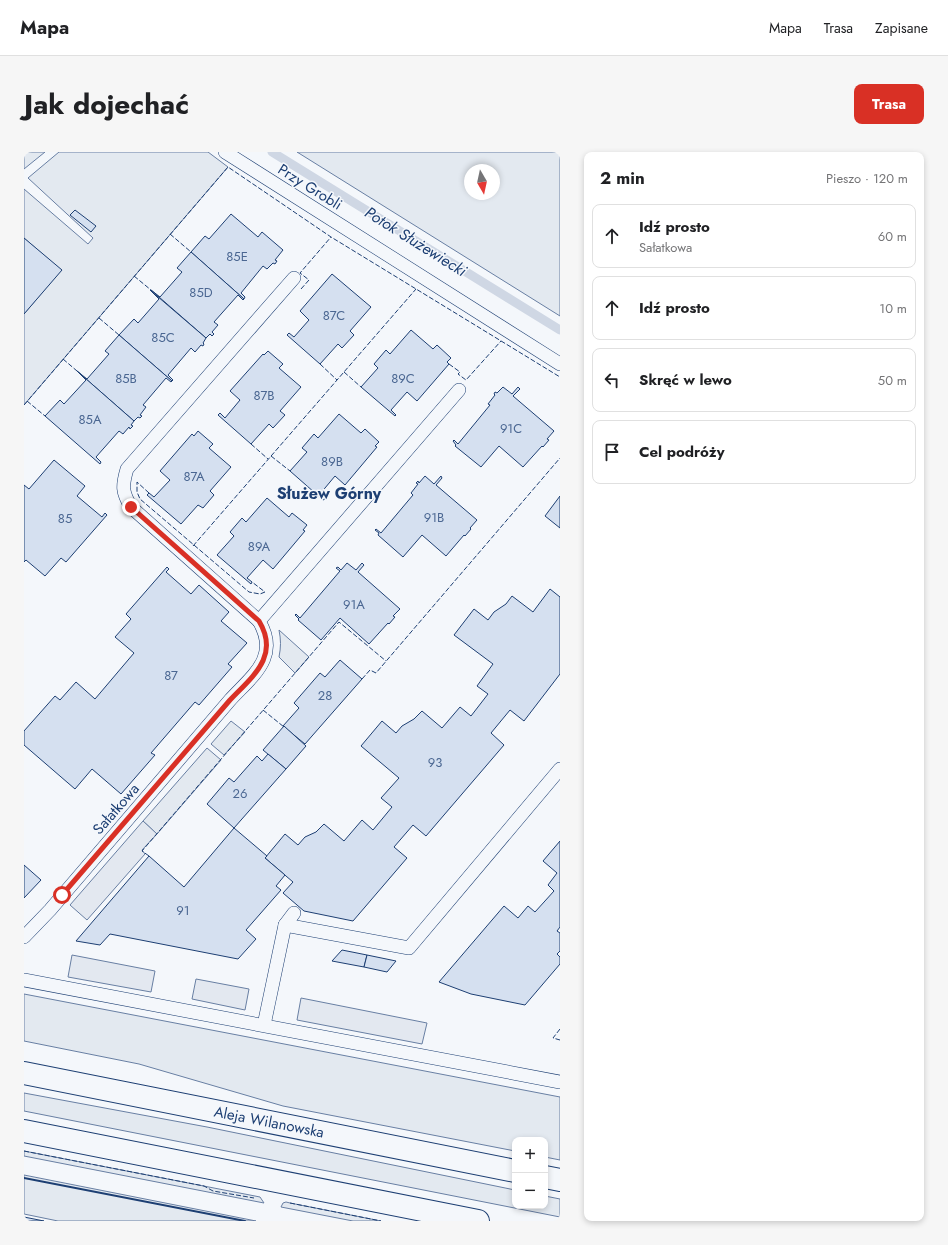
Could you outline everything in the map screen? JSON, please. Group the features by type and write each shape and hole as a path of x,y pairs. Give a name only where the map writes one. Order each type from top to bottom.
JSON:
{"main road":[{"name":"Aleja Wilanowska","path":"24,1073 512,1170"},
{"path":"24,1131 478,1221"},
{"path":"548,1178 560,1180"}],"lane":[{"name":"Przy Grobli","path":"225,152 560,364"},
{"path":"294,278 127,469 123,480 124,495 131,507 259,621 459,390"},
{"name":"Sałatkowa","path":"24,937 50,910 230,700 257,671 264,661 267,652 265,631 259,621"},
{"path":"285,925 408,948 560,769"},
{"path":"264,1025 285,925 294,913"},
{"path":"24,980 560,1082"}],"shaded area":[{"path":"24,152 45,152 24,169"},
{"path":"59,152 208,152 228,167 24,405 24,314 61,270 24,238 24,189 88,244 93,238 28,178"},
{"path":"297,152 560,152 560,316"},
{"path":"279,630 309,657 295,673 279,657"},
{"path":"231,721 245,732 224,755 211,744"},
{"path":"207,748 221,760 157,834 143,821"},
{"path":"143,821 157,834 142,850 145,854 87,920 70,905"},
{"path":"72,955 155,971 151,992 68,977"},
{"path":"196,979 249,989 245,1010 192,999"},
{"path":"24,994 560,1097 560,1160 548,1158 548,1137 512,1137 512,1150 283,1106 139,1064 24,1041"},
{"path":"301,998 427,1023 422,1044 297,1020"},
{"path":"24,1093 207,1127 512,1189 512,1208 24,1111"},
{"path":"24,1151 260,1197 264,1203 24,1156"},
{"path":"24,1175 256,1221 58,1221 24,1214"},
{"path":"548,1197 560,1199 560,1217 520,1209 548,1209"},
{"path":"286,1202 381,1221 353,1221 281,1207 283,1203"}],"building":[{"path":"75,210 96,226 91,232 70,215"},
{"path":"231,214 258,237 262,232 283,250 275,260 277,261 275,264 273,263 267,269 263,266 241,293 245,297 244,299 191,252 205,236 209,239"},
{"path":"24,238 62,270 24,314"},
{"path":"191,252 244,299 243,300 238,295 214,322 218,325 212,332 214,334 212,336 210,334 206,338 151,290 160,297 182,272 177,268"},
{"path":"332,274 371,307 350,331 354,335 342,348 338,344 320,364 287,335 289,333 294,337 309,320 300,311"},
{"path":"150,290 206,338 203,346 201,345 195,352 191,348 168,375 173,380 172,381 119,335 134,319 138,323 159,299"},
{"path":"411,330 433,349 437,345 451,358 447,362 449,364 417,401 407,392 391,410 396,415 395,416 361,387 378,368 374,364 386,350 390,354"},
{"path":"119,335 172,381 171,382 166,378 143,405 146,407 140,415 142,416 140,418 138,417 134,421 77,371 87,379 109,354 105,351"},
{"path":"268,351 283,364 279,368 301,387 280,411 285,415 273,428 269,424 251,444 218,415 220,413 225,418 240,400 230,391 263,354 264,355"},
{"path":"77,371 134,421 131,425 133,426 130,429 129,427 123,434 119,431 96,457 101,462 100,464 45,416 60,400 64,404 86,380"},
{"path":"503,387 512,394 518,387 520,389 513,396 554,431 547,439 549,440 543,447 542,446 523,467 499,446 481,467 455,446 456,445 453,441 454,440 458,444 490,405 488,404 495,395 495,392 497,393"},
{"path":"339,414 361,433 365,429 379,442 375,446 377,447 345,485 335,476 320,494 325,499 323,500 290,471 307,452 302,448 314,434 318,438"},
{"path":"198,431 213,444 209,448 231,467 210,491 214,495 203,508 198,505 181,524 147,495 149,493 154,497 170,480 160,471 192,434 194,436"},
{"path":"54,460 85,486 77,496 102,517 105,513 107,515 66,562 61,558 45,576 26,560 24,562 24,485 29,489"},
{"path":"425,476 434,484 441,476 442,478 436,485 477,520 465,536 464,535 446,556 422,535 403,557 378,535 379,533 375,530 376,529 381,533 413,495 411,493 418,484 416,483 418,481 419,483"},
{"path":"560,496 560,528 545,516"},
{"path":"267,498 289,517 292,513 307,525 303,530 305,531 273,569 263,560 247,578 252,582 251,584 217,555 234,536 230,532 242,518 246,522"},
{"path":"347,563 356,570 362,563 364,565 358,572 400,609 393,616 395,617 389,624 388,623 369,644 340,618 321,640 298,620 299,619 295,615 296,614 300,618 340,571 336,568 338,567 341,570"},
{"path":"167,567 169,569 166,572 191,594 199,585 229,612 221,621 247,643 228,664 232,667 199,705 195,702 151,753 155,755 121,794 92,769 75,789 24,745 24,731 55,696 60,700 76,682 95,699 134,653 115,637 131,619 126,614"},
{"path":"550,589 560,597 560,674 524,721 510,710 491,733 504,745 426,836 413,825 394,847 407,858 353,921 304,911 283,893 293,882 265,858 285,834 298,845 305,837 316,832 324,824 344,841 362,820 373,830 392,807 381,798 399,778 361,746 382,721 396,733 402,726 414,719 422,711 442,728 460,707 471,716 488,694 477,686 493,664 454,635 474,609 488,620 494,612 506,604 512,596 533,612"},
{"path":"340,660 362,679 305,744 283,726 299,708 294,703 320,673 325,677"},
{"path":"284,726 306,746 286,769 263,750"},
{"path":"268,754 286,769 234,828 207,804 229,778 234,782 257,756 262,761"},
{"path":"234,828 267,856 265,858 285,875 276,886 281,890 246,930 256,939 238,959 110,934 100,945 76,941 149,856 184,887"},
{"path":"560,841 560,927 557,931 560,933 560,951 557,954 560,957 560,964 525,1005 471,994 439,982 504,906 518,918 528,906 535,912 554,891 548,885 557,873 543,861"},
{"path":"24,865 41,880 24,898"},
{"path":"342,950 367,955 364,967 332,961"},
{"path":"367,955 396,961 387,972 364,967"},
{"path":"24,1217 44,1221 24,1221"}],"waterway":[{"name":"Potok Służewiecki","path":"272,152 560,330"}],"fence":[{"path":"24,405 228,167 331,237 560,377"},
{"path":"170,234 191,252"},
{"path":"301,289 309,280 300,273 331,237"},
{"path":"134,276 151,290"},
{"path":"193,546 416,289"},
{"path":"99,318 119,335"},
{"path":"449,364 460,372 458,374 466,380 501,341"},
{"path":"63,359 77,371"},
{"path":"320,364 337,380"},
{"path":"344,372 361,387"},
{"path":"27,401 45,416"},
{"path":"251,444 268,459"},
{"path":"271,456 290,471"},
{"path":"362,679 370,670 376,673 560,458"},
{"path":"149,493 137,482 137,492 140,499 249,592 260,594 265,592 252,582"},
{"path":"149,856 142,851 339,622 386,661"},
{"path":"263,710 284,727"},
{"path":"560,1029 553,1038 560,1040"},
{"path":"24,1151 204,1186 213,1191 254,1198"},
{"path":"290,1203 381,1221"}],"wall":[{"path":"24,1178 245,1221"}],"district":[{"name":"Służew Górny","path":"329,493"}],"route":[{"path":"62,895 230,700 257,671 264,661 267,652 265,631 259,621 131,507"}]}
